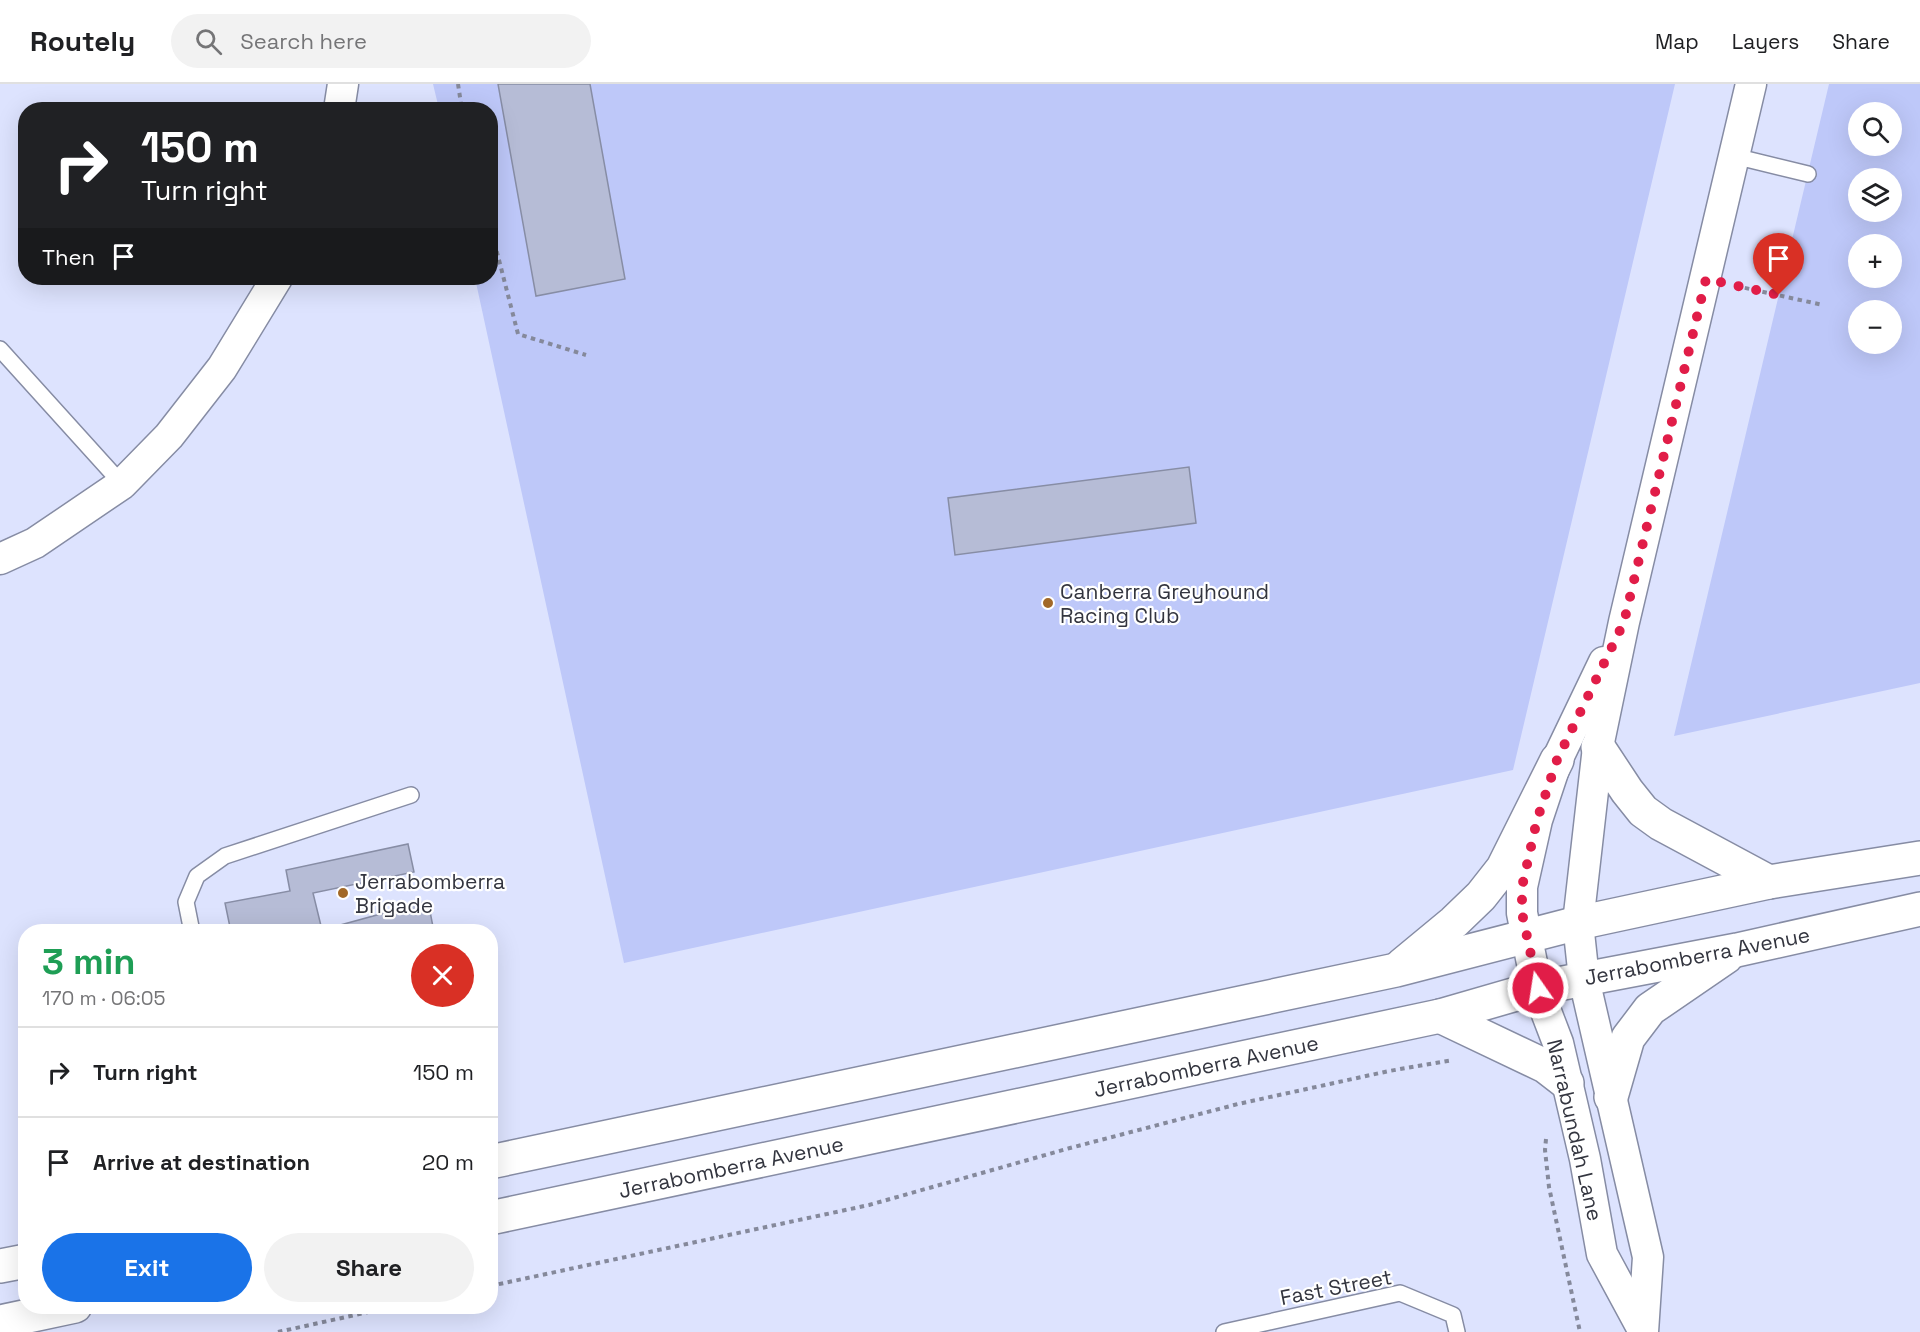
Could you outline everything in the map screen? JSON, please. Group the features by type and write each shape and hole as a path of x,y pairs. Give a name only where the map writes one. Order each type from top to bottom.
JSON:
{"street":[{"path":"340,102 343,84"},
{"name":"Narrabundah Lane","path":"1643,1330 1648,1257 1584,979 1578,923 1598,747 1624,622 1752,84"},
{"path":"0,559 35,543 122,484 169,436 222,368 273,285"},
{"name":"Narrabundah Lane","path":"1624,622 1557,760 1537,820 1522,887 1522,913 1538,988 1558,1043 1585,1159 1602,1254 1643,1330"},
{"path":"1598,747 1626,791 1642,811 1661,824 1769,882"},
{"path":"1396,970 1454,922 1481,896 1503,868 1557,760"},
{"path":"498,1160 1396,970 1578,923 1769,882 1920,858"},
{"name":"Jerrabomberra Avenue","path":"498,1216 1440,1016 1538,988 1737,950 1920,909"},
{"path":"1611,1097 1628,1038 1650,1009 1737,950"},
{"path":"1440,1016 1545,1066 1567,1083"},
{"path":"0,1266 18,1263"},
{"path":"0,1323 40,1314"}],"lane":[{"path":"1734,156 1808,174"},
{"path":"0,349 122,484"},
{"path":"190,924 186,902 197,876 225,856 411,795"},
{"name":"Fast Street","path":"1224,1332 1254,1329 1400,1293 1453,1315 1456,1332"}],"path":[{"path":"458,84 461,102"},
{"path":"498,256 518,334 586,355"},
{"path":"1706,279 1823,305"},
{"path":"498,1284 869,1204 1238,1104 1389,1071 1464,1058"},
{"path":"1547,1128 1545,1150 1549,1187 1580,1332"},
{"path":"278,1332 360,1314"}],"shaded area":[{"name":"Canberra Greyhound Racing Club","path":"433,84 1675,84 1513,770 624,963 477,285 498,285 498,102 437,102"},
{"path":"1829,84 1920,84 1920,683 1674,736"}],"building":[{"path":"498,84 590,84 625,279 536,296"},
{"path":"1189,467 1196,523 955,555 948,498"},
{"path":"408,844 414,872 313,893 321,924 229,924 225,903 290,891 286,870"},
{"path":"428,901 432,924 344,924"}],"place":[{"name":"Canberra Greyhound Racing Club","path":"1048,603"},
{"name":"Jerrabomberra Brigade","path":"343,893"}],"route":[{"path":"1538,988 1522,913 1522,887 1537,820 1557,760 1624,622 1706,279 1779,295"}]}
